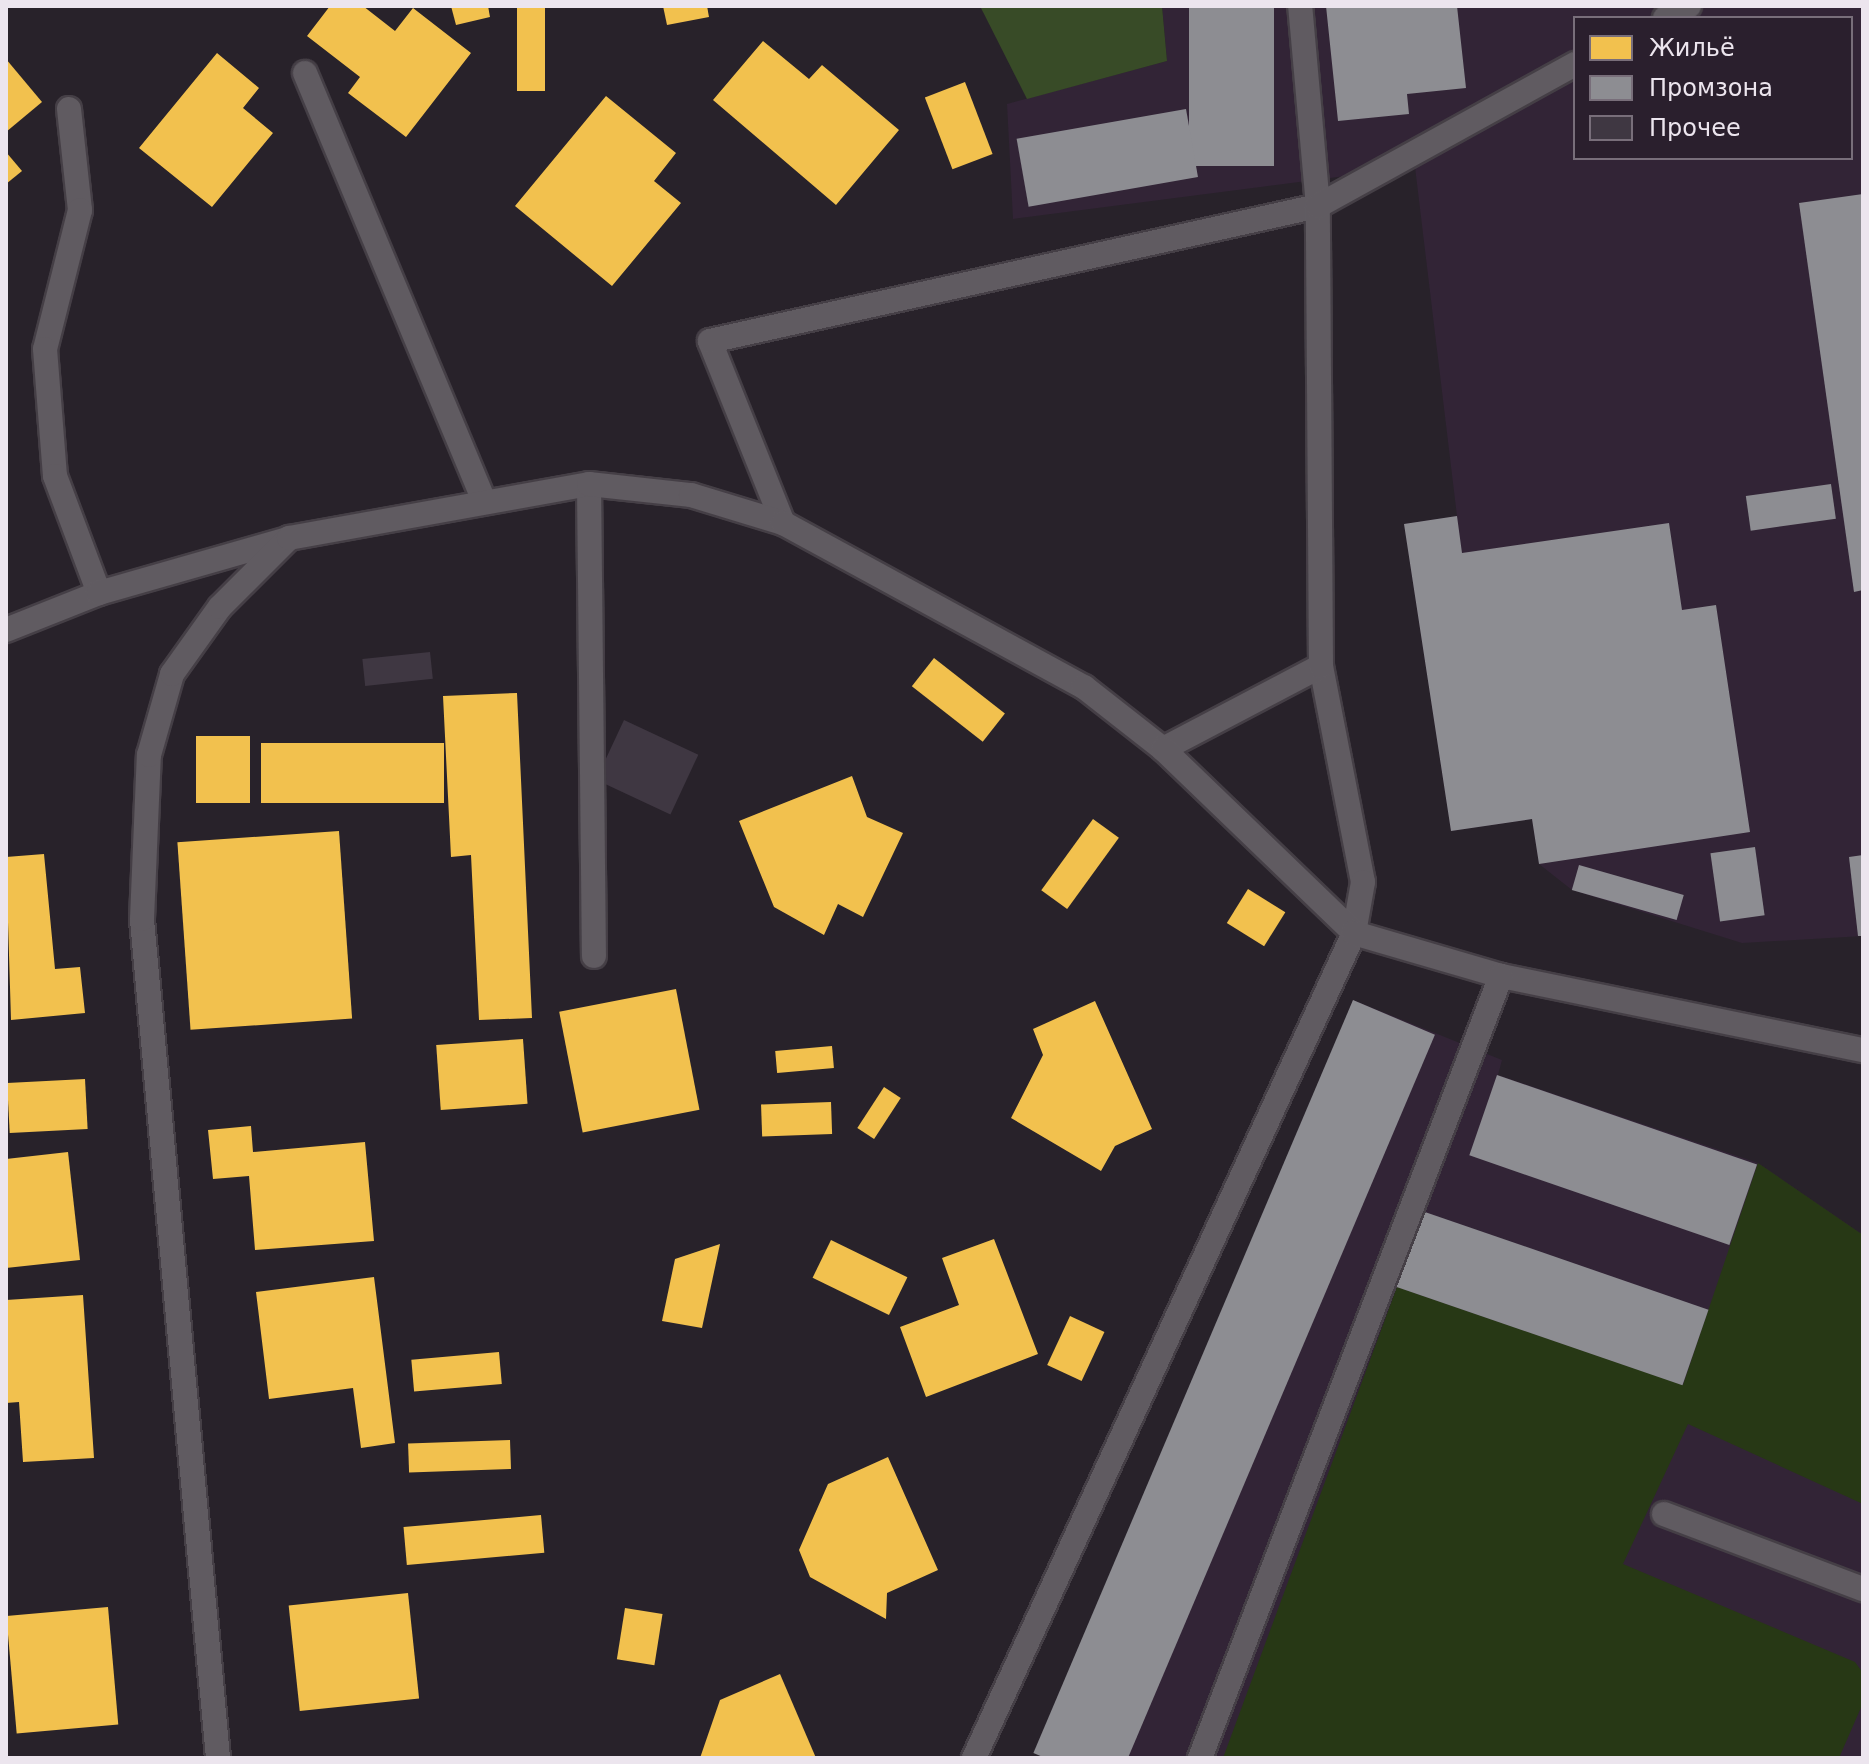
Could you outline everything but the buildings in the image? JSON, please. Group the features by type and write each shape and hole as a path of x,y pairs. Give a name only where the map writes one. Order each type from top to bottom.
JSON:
{"lane":[{"path":"974,1758 1354,933 1363,882 1321,666 1318,206 1300,6"},
{"path":"1669,16 1689,6"},
{"path":"783,523 710,341 1318,206 1573,65"},
{"path":"305,73 484,500"},
{"path":"69,109 80,210 45,349 55,476 99,593"},
{"path":"589,484 594,956"},
{"path":"6,630 99,593 289,538 484,500 589,484 691,495 783,523 1071,679 1163,749 1354,933 1501,976 1863,1050"},
{"path":"218,1758 142,919 149,755 172,674 220,607 289,538"},
{"path":"1163,749 1321,666"},
{"path":"1200,1758 1501,976"},
{"path":"1664,1514 1863,1589"}],"shaded area":[{"path":"1162,6 1863,6 1863,936 1742,943 1572,890 1539,864 1532,819 1451,831 1404,524 1457,516 1415,167 1013,219 1007,104 1167,61"},
{"path":"1353,1000 1502,1060 1498,1075 1758,1163 1863,1235 1863,1758 1045,1758"}],"green space":[{"path":"980,6 1162,6 1167,61 1027,99"},
{"path":"1758,1163 1863,1235 1863,1504 1688,1424 1623,1564 1855,1662 1863,1673 1863,1703 1839,1758 1223,1758 1397,1287 1683,1385"}]}
